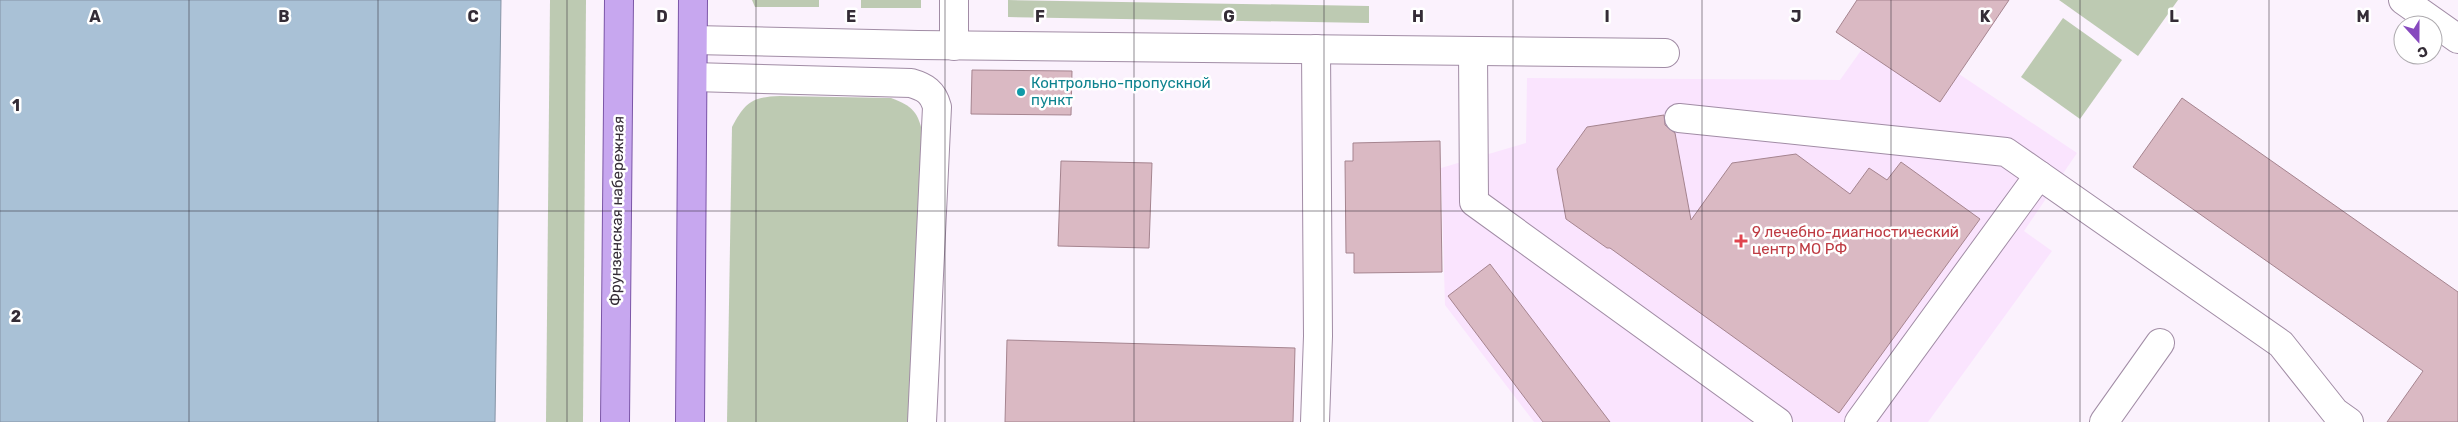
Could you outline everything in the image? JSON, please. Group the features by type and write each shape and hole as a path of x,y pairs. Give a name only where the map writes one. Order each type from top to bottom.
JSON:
{"main road":[{"name":"Фрунзенская набережная","path":"615,422 620,0"},
{"path":"690,422 693,0"}],"lane":[{"path":"954,0 954,46"},
{"path":"2403,0 2458,39"},
{"path":"693,40 954,46 1665,54"},
{"path":"1315,422 1318,336 1316,49"},
{"path":"1473,52 1474,202 1778,422"},
{"path":"693,78 911,82 929,90 935,98 937,107 922,422"},
{"path":"1680,118 2006,152 2281,344 2335,412 2350,422"},
{"path":"1859,422 2038,176"},
{"path":"2104,422 2160,343"}],"shaded area":[{"name":"9 лечебно-диагностический центр МО РФ","path":"1862,49 1940,102 1959,74 2077,153 2024,231 2052,251 1928,422 1534,422 1445,305 1441,168 1526,143 1527,78 1840,80"}],"green space":[{"path":"550,0 586,0 583,422 546,422"},
{"path":"752,0 819,0 819,7 755,7"},
{"path":"861,0 921,0 921,8 861,8"},
{"path":"1008,0 1369,6 1369,23 1008,17"},
{"path":"2059,0 2178,0 2138,56"},
{"path":"2063,18 2122,60 2080,119 2021,77"},
{"path":"780,96 891,98 909,107 919,121 923,135 910,422 727,422 732,127 750,102"}],"water":[{"path":"0,0 501,0 495,422 0,422"}],"building":[{"path":"1857,0 2009,0 1940,102 1836,32"},
{"name":"Контрольно-пропускной пункт","path":"972,70 1072,71 1071,115 971,114"},
{"path":"2182,98 2458,292 2458,422 2387,422 2423,371 2133,167"},
{"path":"1664,115 1665,125 1675,133 1691,220 1732,163 1796,154 1850,194 1869,168 1887,180 1901,162 1980,219 1839,413 1610,248 1607,248 1566,219 1557,169 1587,127"},
{"path":"1440,141 1442,272 1354,273 1354,253 1346,253 1345,161 1353,161 1353,143"},
{"path":"1061,161 1152,163 1149,248 1058,246"},
{"path":"1490,264 1610,422 1543,422 1448,296"},
{"path":"1007,340 1295,348 1293,422 1005,422"}],"place":[{"name":"Контрольно-пропускной пункт","path":"1021,92"},
{"name":"9 лечебно-диагностический центр МО РФ","path":"1741,241"}]}
